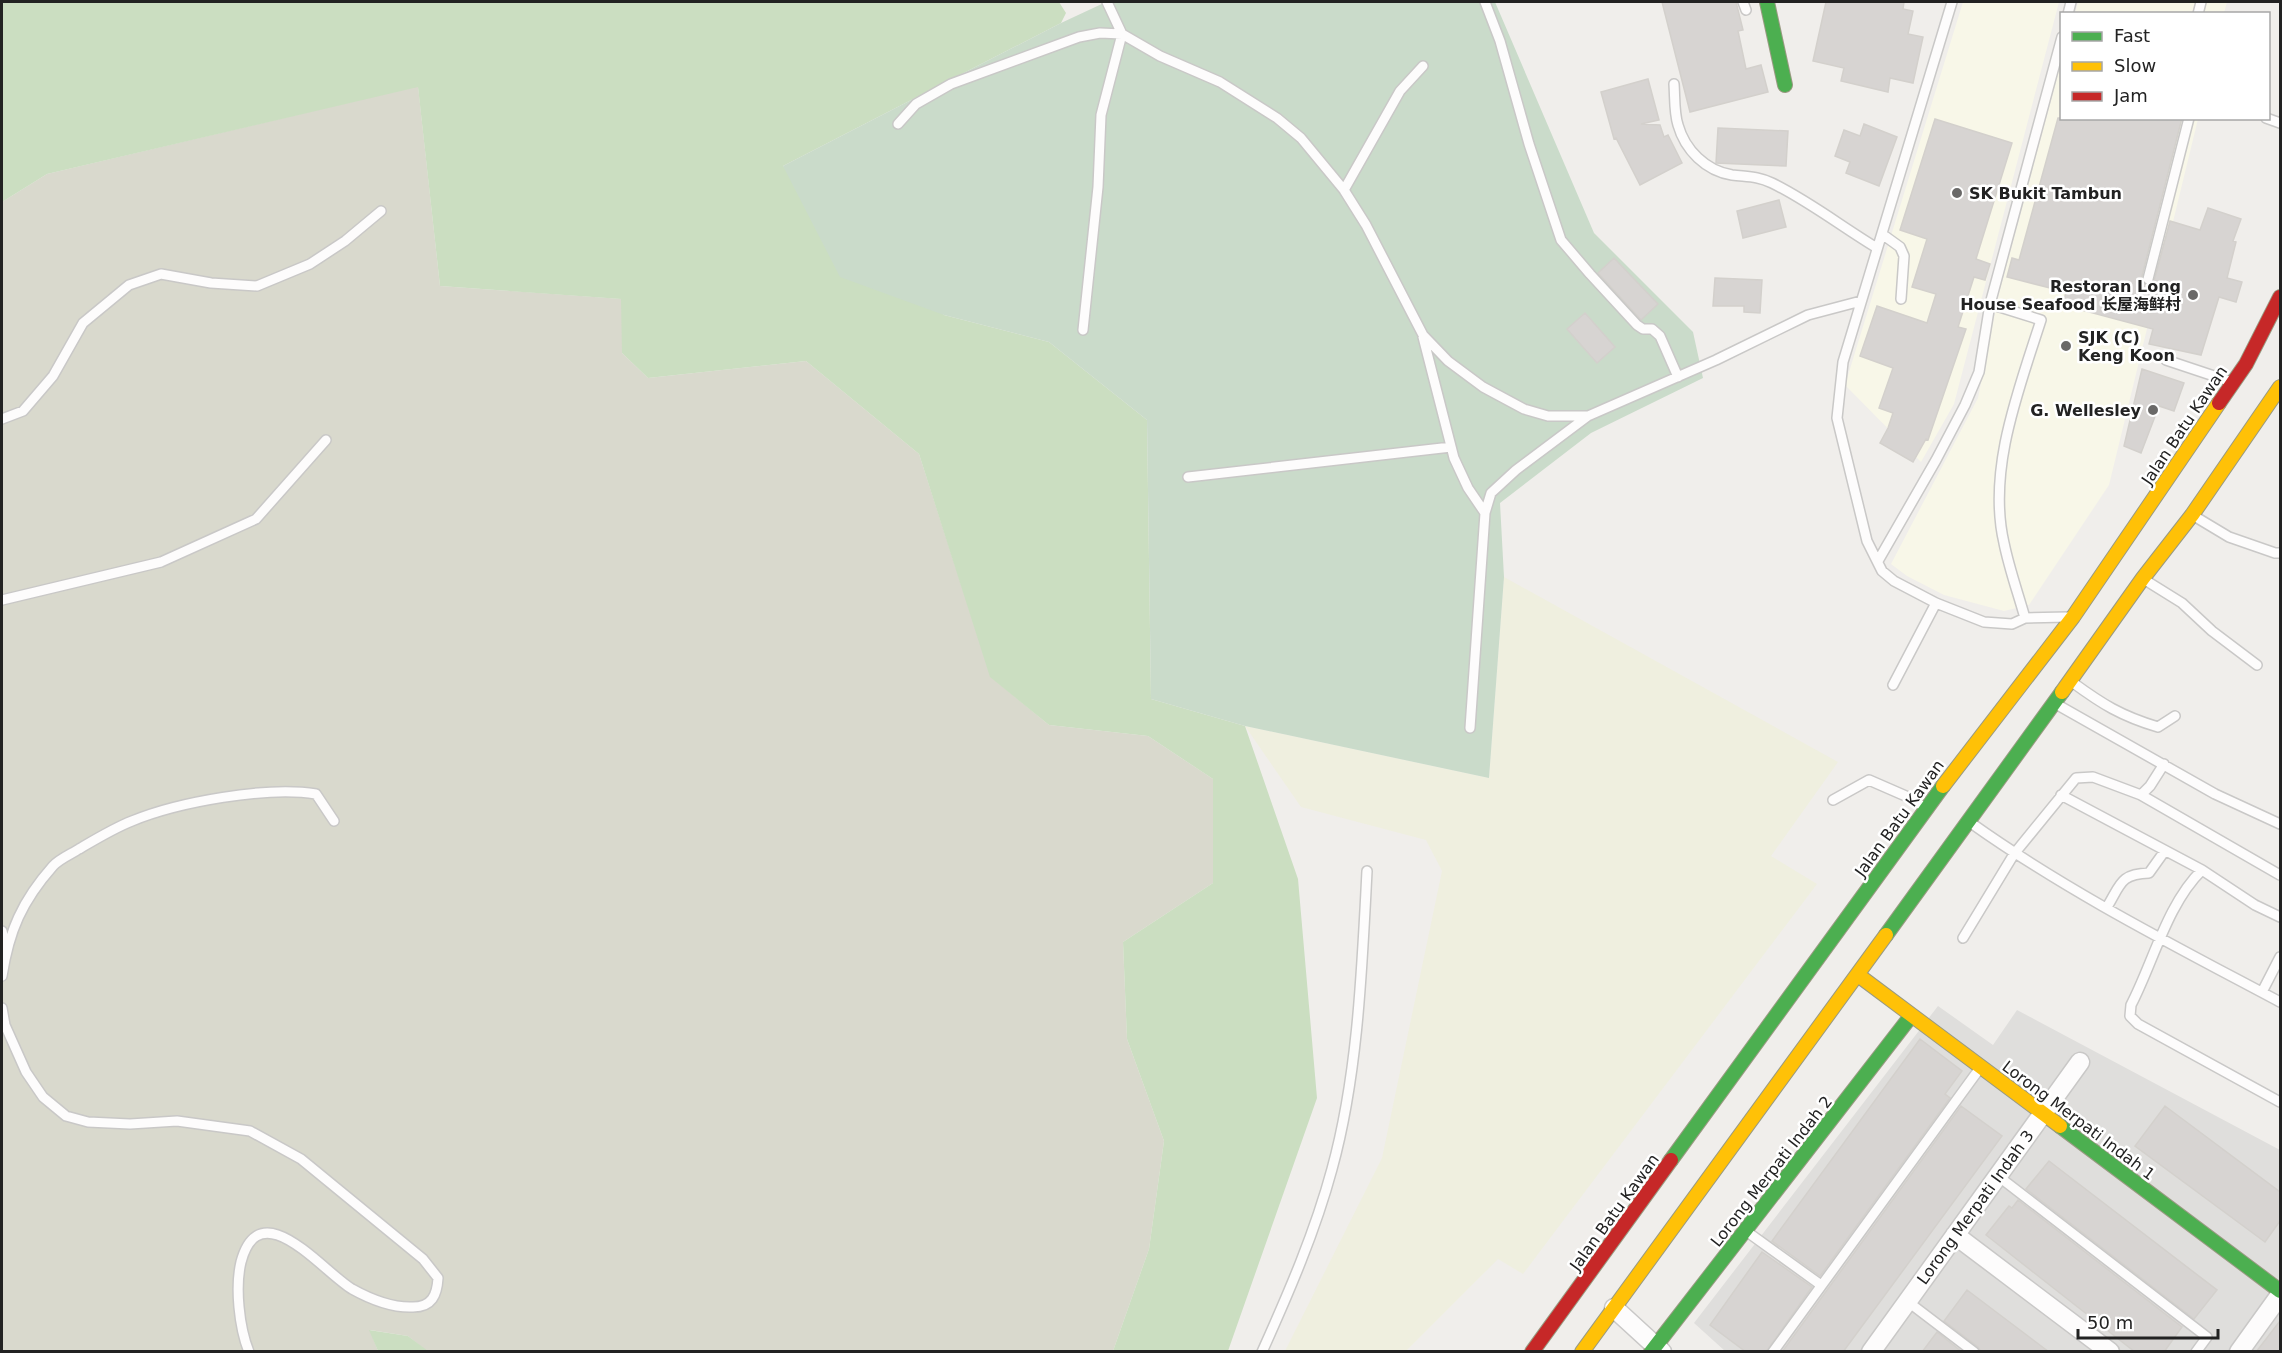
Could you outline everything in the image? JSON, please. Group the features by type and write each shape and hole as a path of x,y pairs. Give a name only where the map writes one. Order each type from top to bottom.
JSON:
{"main road":[{"path":"1767,2 1785,85"},
{"name":"Jalan Batu Kawan","path":"1532,1352 1926,808 2073,617 2246,364 2280,297"},
{"path":"1582,1352 1969,822 2143,578 2192,515 2280,387"},
{"name":"Lorong Merpati Indah 1","path":"1858,975 2280,1293"},
{"name":"Lorong Merpati Indah 2","path":"1656,1349 1911,1016"}],"street":[{"name":"Lorong Merpati Indah 3","path":"1871,1352 2080,1062"},
{"path":"1955,1235 2110,1352"},
{"path":"2238,1352 2280,1293"},
{"path":"1614,1308 1656,1349"}],"lane":[{"path":"1083,330 1098,187 1101,115 1122,34 1107,2"},
{"path":"1485,2 1500,41 1529,144 1561,240 1637,325 1643,329 1652,329 1660,336 1678,377"},
{"path":"1952,2 1843,362 1837,418 1867,541 1882,571 1894,581 1936,603 1984,622 2012,624 2025,618 2073,617"},
{"path":"898,124 916,104 951,84 1079,37 1100,33 1122,34 1160,56 1220,82 1278,118 1301,138 1344,190 1366,225 1423,335 1451,447 1468,488 1485,513"},
{"path":"1878,561 1965,405 1979,372 1990,304 2060,41"},
{"path":"1344,190 1400,91 1423,66"},
{"path":"2051,75 2060,78"},
{"path":"1674,84 1677,124 1685,142 1704,163 1716,171 1733,175 1750,175 1772,183 1877,248"},
{"path":"2148,279 2188,120"},
{"path":"2,419 23,411 53,376 83,323 129,285 161,274 211,283 257,286 310,264 345,241 381,211"},
{"path":"1882,234 1900,246 1904,256 1901,299"},
{"path":"1470,728 1485,513 1491,493 1516,470 1588,416 1678,377 1808,315 1861,301"},
{"path":"1990,304 2041,320 2016,400 2000,471 2003,542 2025,618"},
{"path":"1423,335 1448,361 1507,402 1548,416 1588,416"},
{"path":"2166,360 2233,382"},
{"path":"2,600 161,562 256,519 326,440"},
{"path":"1188,477 1451,447"},
{"path":"2192,515 2229,537 2280,553"},
{"path":"2143,578 2182,603 2212,631 2257,665"},
{"path":"1893,685 1936,603"},
{"path":"2070,680 2095,699 2128,718 2158,727 2175,716"},
{"path":"2054,703 2216,794 2280,824"},
{"path":"2141,795 2150,786 2164,764"},
{"path":"1963,938 2014,854 2076,778 2093,777 2141,795 2280,874"},
{"path":"1833,800 1869,780 1908,797 1926,808"},
{"path":"2,976 6,949 20,911 54,864 132,821 167,810 226,797 297,791 316,794 334,821"},
{"path":"2061,795 2120,825 2164,852 2202,870 2255,905 2280,917"},
{"path":"1969,822 2014,854 2160,938 2280,1002"},
{"path":"2107,907 2125,878 2133,874 2149,873 2164,852"},
{"path":"2202,870 2186,889 2160,938 2131,1005 2130,1016 2138,1024 2280,1102"},
{"path":"1263,1352 1296,1277 1332,1169 1347,1100 1362,974 1367,871"},
{"path":"2,930 6,949"},
{"path":"2262,992 2280,957"},
{"path":"2,1008 5,1025 26,1072 43,1097 66,1116 88,1122 130,1124 177,1121 250,1131 301,1159 423,1259 438,1278 437,1293 429,1302 422,1307 399,1308 351,1288 305,1250 277,1234 264,1232 250,1239 244,1250 237,1278 244,1339 249,1352"},
{"path":"1773,1352 1980,1068"},
{"path":"1998,1176 2207,1337 2196,1352"},
{"path":"1746,1231 1821,1285"},
{"path":"1907,1301 1974,1352"}],"shaded area":[{"name":"SK Bukit Tambun","path":"1963,2 2059,2 1954,404 1921,462 1845,385"},
{"path":"2078,2 2227,2 2224,12 2076,12"},
{"name":"SJK (C) Keng Koon","path":"2060,67 2060,120 2198,120 2109,485 2029,605 2004,611 1944,595 1907,576 1891,564 1978,398 1999,293"},
{"path":"418,86 440,286 622,299 622,353 648,378 806,361 919,454 991,677 1049,725 1148,736 1213,779 1213,883 1123,942 1127,1039 1164,1141 1149,1249 1113,1351 428,1352 408,1336 370,1330 378,1351 2,1352 2,202 47,174"},
{"path":"1938,1006 1993,1045 2017,1010 2280,1150 2280,1351 1725,1351 1694,1323"}],"green space":[{"path":"2,2 1059,2 1066,13 1061,23 783,166 944,315 1049,342 1147,420 1151,699 1245,726 1298,879 1317,1098 1228,1351 1113,1351 1149,1249 1164,1141 1127,1039 1123,942 1213,883 1213,779 1148,736 1049,725 990,677 919,454 806,361 648,378 622,353 621,299 440,286 418,87 47,174 2,202"},
{"path":"1106,2 1495,2 1594,233 1693,332 1703,378 1591,433 1500,503 1504,577 1489,778 1245,726 1151,699 1147,420 1049,342 944,315 840,277 783,166"},
{"path":"1504,577 1838,762 1771,856 1817,884 1523,1274 1498,1259 1406,1351 1285,1351 1382,1158 1442,871 1426,840 1301,807 1245,726 1489,778"},
{"path":"369,1330 408,1336 428,1351 378,1351"}],"building":[{"path":"1662,2 1736,2 1743,30 1738,31 1746,69 1761,65 1768,92 1690,112"},
{"path":"1826,2 1904,2 1903,9 1913,11 1908,34 1923,37 1913,83 1890,78 1888,92 1841,81 1844,68 1813,61"},
{"path":"1648,79 1659,120 1641,124 1660,125 1664,137 1668,135 1682,163 1640,185 1616,138 1614,139 1601,92"},
{"path":"2058,118 2060,120 2181,120 2141,280 2147,286 2154,281 2170,221 2200,230 2208,208 2241,219 2233,241 2236,242 2227,278 2242,282 2236,302 2219,297 2201,355 2149,344 2153,329 2063,305 2066,292 2007,277 2012,258 2019,260"},
{"path":"1935,119 2012,143 1976,259 1990,264 1985,280 1974,277 1958,327 1966,329 1928,440 1926,439 1913,462 1880,443 1893,413 1879,408 1893,368 1860,356 1877,306 1927,323 1936,294 1912,287 1927,239 1900,230"},
{"path":"1864,124 1897,137 1879,186 1846,173 1850,162 1835,156 1844,130 1860,136"},
{"path":"1718,128 1788,131 1786,166 1716,163"},
{"path":"1779,200 1786,227 1743,238 1737,211"},
{"path":"1614,258 1658,304 1641,320 1598,273"},
{"path":"1715,278 1762,280 1760,313 1744,312 1744,306 1713,306"},
{"path":"1585,313 1615,347 1597,363 1567,329"},
{"path":"2142,369 2184,383 2174,411 2159,406 2141,453 2124,446"},
{"path":"1920,1039 1962,1071 1945,1094 1950,1098 1820,1276 1772,1241"},
{"path":"1961,1106 2002,1136 1843,1352 1782,1352"},
{"path":"2165,1106 2280,1192 2280,1221 2265,1242 2135,1146"},
{"path":"2049,1161 2217,1290 2194,1319 2026,1189"},
{"path":"2018,1200 2182,1327 2164,1352 2135,1352 1986,1235 2009,1206 2012,1208"},
{"path":"1762,1252 1812,1287 1766,1352 1746,1352 1710,1325"},
{"path":"1967,1290 2049,1352 1981,1352 1978,1347 1944,1321"},
{"path":"2280,1321 2280,1352 2256,1352"},
{"path":"1937,1332 1962,1352 1922,1352"}],"traffic: fast":[{"path":"1767,2 1785,85"},
{"path":"1886,935 2062,692"},
{"path":"1671,1160 1943,786"},
{"path":"1651,1352 1911,1016"},
{"path":"2060,1126 2280,1291"}],"traffic: slow":[{"path":"2062,692 2143,578 2192,515 2280,387"},
{"path":"1943,786 2073,617 2219,403"},
{"path":"1582,1352 1886,935"},
{"path":"1858,975 2060,1126"}],"traffic: jam":[{"path":"2219,403 2246,364 2280,297"},
{"path":"1532,1352 1671,1160"}],"place":[{"name":"SK Bukit Tambun","path":"1957,193"},
{"name":"Restoran Long House Seafood 长屋海鲜村","path":"2193,295"},
{"name":"SJK (C) Keng Koon","path":"2066,346"},
{"name":"G. Wellesley","path":"2153,410"}]}
